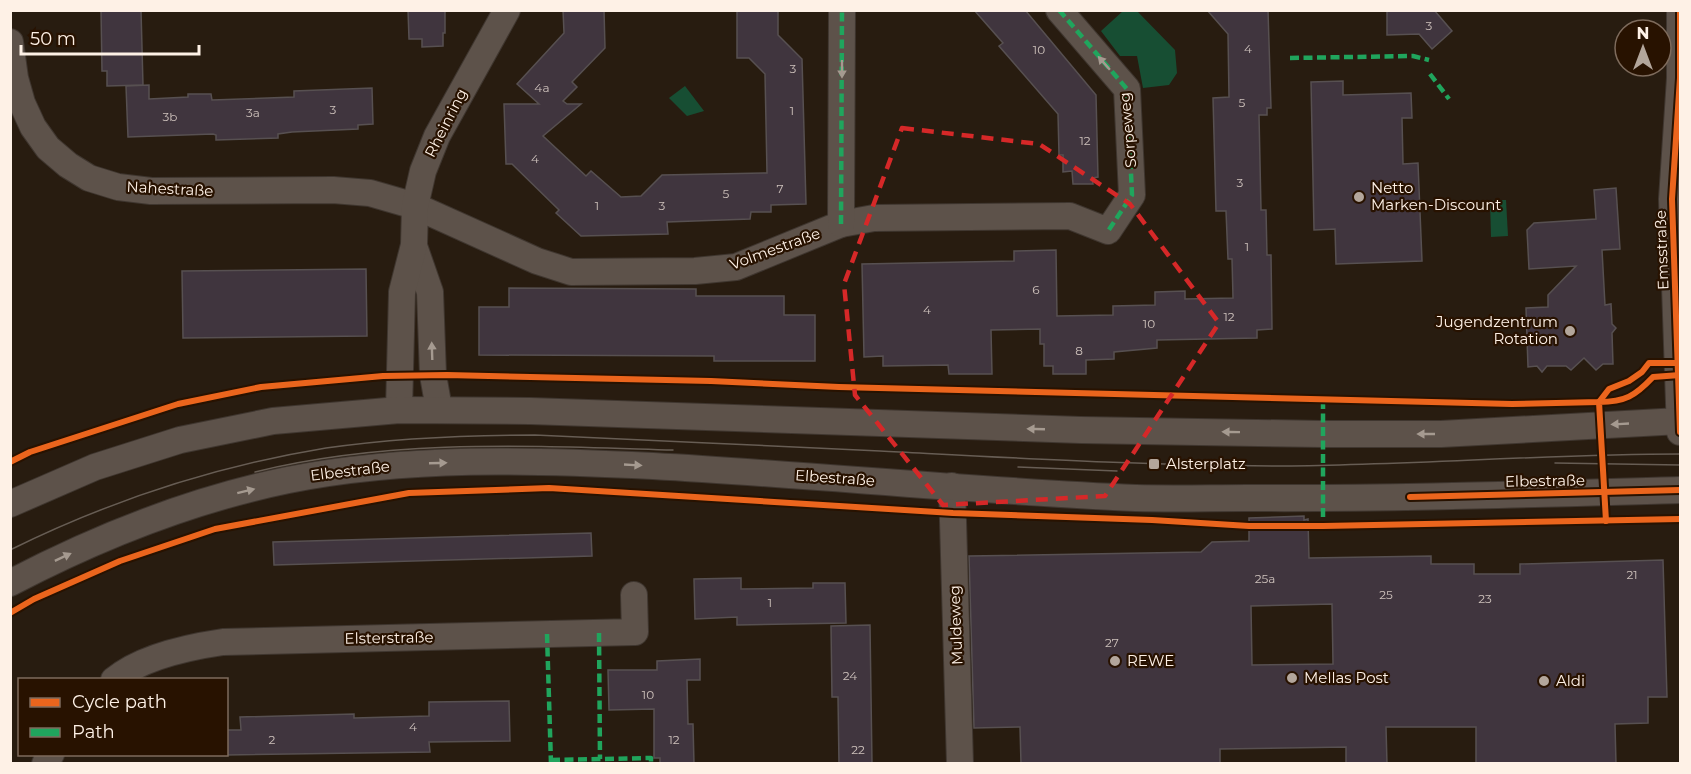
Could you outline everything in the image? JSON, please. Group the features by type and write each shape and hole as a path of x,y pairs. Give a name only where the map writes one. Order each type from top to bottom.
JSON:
{"street":[{"name":"Rheinring","path":"399,410 402,292 414,245 416,206 423,171 437,136 507,10"},
{"path":"841,224 842,10"},
{"name":"Sorpeweg","path":"1059,10 1127,89 1132,195 1108,231"},
{"name":"Emsstraße","path":"1680,10 1676,199 1680,425"},
{"name":"Nahestraße","path":"10,42 15,78 22,103 33,127 48,148 68,165 89,178 118,187 151,191 333,190 370,193 416,206"},
{"name":"Volmestraße","path":"416,206 537,261 571,272 695,271 736,267 841,224 874,218 1070,216 1108,231"},
{"name":"Rheinring","path":"414,245 430,292 433,375 439,409"},
{"path":"10,504 95,466 180,440 273,421 399,410 439,409 1081,430 1323,434 1442,434 1680,425"},
{"name":"Elbestraße","path":"10,583 96,542 158,517 207,501 287,480 354,469 423,463 555,461 1161,498 1334,498 1680,490"},
{"name":"Muldeweg","path":"952,486 960,764"},
{"name":"Elsterstraße","path":"116,678 162,655 189,647 223,642 635,632 634,595"}],"highlighted area":[{"path":"902,128 1039,144 1130,204 1219,323 1105,496 943,505 855,395 844,284"}],"green space":[{"path":"1123,11 1137,11 1175,50 1177,73 1169,85 1143,88 1137,56 1120,56 1101,31"},
{"path":"685,86 704,111 687,116 669,98"},
{"path":"1490,200 1506,200 1508,236 1491,237"}],"building":[{"path":"101,10 141,10 143,85 107,86 107,71 102,71"},
{"path":"408,10 445,10 443,46 422,47 422,39 409,39"},
{"path":"563,10 604,10 605,48 572,82 577,87 563,101 567,104 581,104 543,136 586,176 591,171 621,197 641,196 662,175 767,173 765,74 749,58 737,58 737,10 778,10 778,35 802,59 806,204 771,205 771,212 751,212 750,219 667,222 668,234 581,236 556,213 559,210 512,164 506,164 504,104 539,104 517,84 564,33"},
{"path":"974,10 1025,10 1096,95 1098,177 1092,178 1093,184 1073,184 1072,171 1063,172 1063,155 1059,155 1058,114 999,46 1003,43"},
{"path":"1207,10 1268,10 1271,108 1267,108 1267,115 1259,115 1261,210 1266,210 1267,255 1271,255 1272,329 1257,330 1257,338 1157,340 1157,348 1114,352 1114,359 1086,360 1086,374 1053,374 1053,366 1044,366 1044,344 1040,344 1040,329 991,330 992,374 949,374 948,365 883,366 883,356 864,357 862,264 1014,261 1014,251 1056,250 1057,316 1113,315 1113,306 1155,305 1155,292 1185,291 1185,299 1233,298 1232,259 1228,259 1226,211 1216,211 1213,98 1229,97 1228,34"},
{"path":"1387,10 1434,10 1452,31 1432,49 1419,34 1387,35"},
{"name":"Netto Marken-Discount","path":"1343,81 1343,95 1411,93 1412,118 1402,118 1403,164 1418,163 1422,261 1336,264 1335,229 1314,230 1311,82"},
{"path":"149,85 149,99 188,97 188,94 211,94 212,100 294,97 294,91 372,88 373,124 358,125 358,129 278,134 278,138 216,140 216,135 213,134 128,137 126,86"},
{"path":"1616,188 1620,249 1602,250 1605,305 1611,304 1612,324 1616,328 1612,333 1613,364 1603,364 1596,370 1584,358 1571,370 1566,366 1547,366 1542,372 1537,366 1528,367 1526,308 1548,307 1548,295 1576,266 1529,269 1527,230 1534,223 1596,219 1594,190"},
{"path":"366,269 367,336 183,338 182,271"},
{"path":"509,288 696,289 696,296 784,296 784,315 815,315 815,361 714,361 714,356 479,355 479,307 509,307"},
{"path":"1304,516 1304,520 1308,519 1309,558 1431,556 1431,564 1474,564 1474,574 1520,574 1520,564 1663,560 1667,697 1648,697 1648,723 1615,724 1616,764 1476,764 1476,727 1386,727 1387,764 1346,764 1346,747 1220,749 1220,764 1021,764 1020,727 974,728 969,556 1201,552 1212,542 1249,541 1249,518","holes":["1332,604 1333,664 1252,665 1251,606"]},
{"path":"591,533 592,556 274,565 273,542"},
{"path":"741,578 741,589 813,588 813,583 845,583 846,623 737,625 737,617 695,619 694,579"},
{"path":"870,625 872,764 839,764 838,697 832,697 831,626"},
{"path":"700,659 700,680 687,680 688,724 693,724 694,764 660,764 660,758 654,758 654,709 609,710 608,670 657,670 657,661"},
{"path":"509,701 510,741 429,742 430,752 228,755 228,730 241,730 240,717 354,714 354,718 429,716 429,702"}],"tram line":[{"path":"10,550 86,516 204,475 326,448 430,438 535,435 1233,466 1680,454"},
{"path":"255,472 307,461 411,449 516,446 673,450"},
{"path":"1555,463 1680,465"},
{"path":"1018,467 1117,471"}],"marked path":[{"path":"841,224 842,10"},
{"path":"1059,10 1127,89 1132,195 1108,231"},
{"path":"1290,58 1413,56 1429,60"},
{"path":"1430,74 1449,99"},
{"path":"1323,400 1323,526"},
{"path":"599,633 600,759"},
{"path":"547,634 551,764"},
{"path":"551,760 651,758 651,764"}],"cycle path":[{"path":"1680,10 1680,78 1672,199 1680,432"},
{"path":"10,462 30,452 178,404 261,387 383,376 447,375 711,381 839,387 1512,404 1599,402 1609,389 1629,381 1642,372 1649,363 1680,363"},
{"path":"1606,521 1599,402 1616,401 1629,397 1653,377 1680,375"},
{"path":"10,613 34,599 120,561 215,529 409,493 549,488 953,513 1249,526 1680,519"},
{"path":"1410,497 1680,490"}],"place":[{"name":"Netto Marken-Discount","path":"1359,197"},
{"name":"Jugendzentrum Rotation","path":"1570,331"},
{"name":"Alsterplatz","path":"1154,464"},
{"name":"REWE","path":"1115,661"},
{"name":"Mellas Post","path":"1292,678"},
{"name":"Aldi","path":"1544,681"}]}
